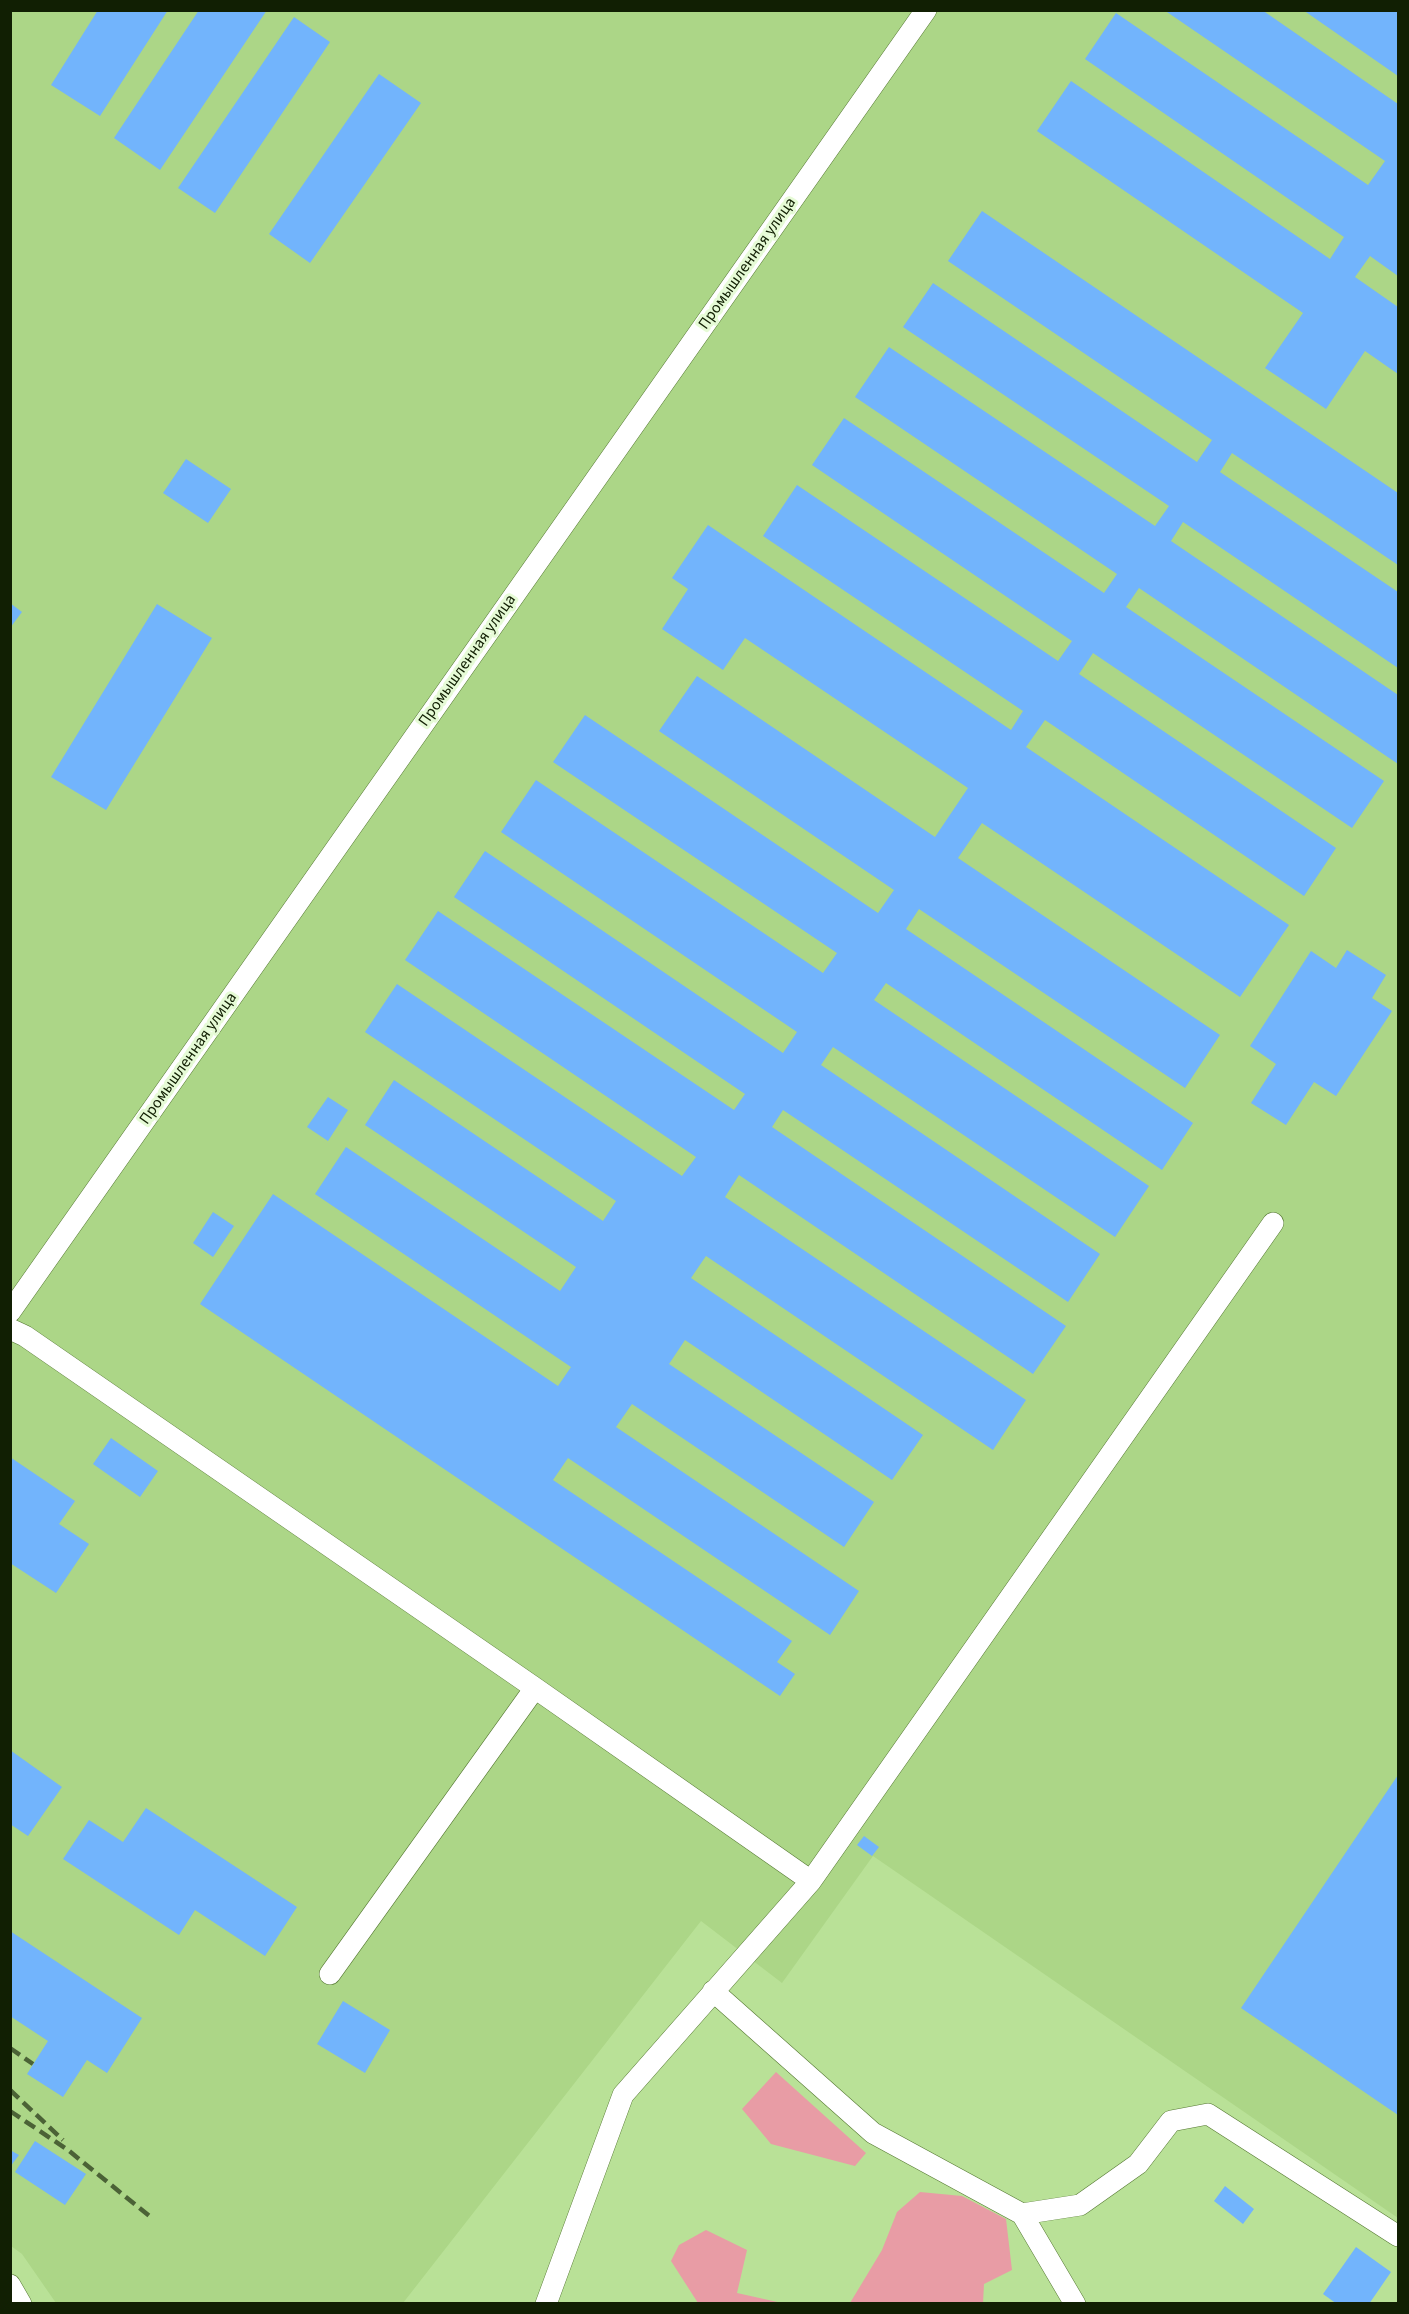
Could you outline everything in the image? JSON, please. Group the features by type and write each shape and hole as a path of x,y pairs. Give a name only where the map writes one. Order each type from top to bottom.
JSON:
{"street":[{"name":"Промышленная улица","path":"10,1312 926,10"},
{"path":"546,2304 623,2095 811,1881 1273,1224"},
{"path":"10,1329 34,1342 811,1881"},
{"path":"330,1974 535,1688"},
{"path":"713,1991 873,2133 1022,2214 1075,2304"},
{"path":"1022,2214 1080,2205 1138,2164 1171,2121 1208,2114 1398,2236"},
{"path":"10,2285 21,2304"}],"shaded area":[{"path":"11,11 1398,11 1398,2218 873,1856 782,1983 701,1921 403,2303 56,2303 22,2254 11,2246"},
{"path":"776,2072 866,2153 855,2166 771,2144 742,2109"},
{"path":"920,2192 962,2196 1006,2219 1012,2270 984,2284 983,2303 850,2303 882,2250 897,2212"},
{"path":"706,2230 747,2250 737,2293 782,2303 698,2303 671,2261 679,2245"}],"building":[{"path":"98,10 168,10 100,116 51,85"},
{"path":"199,10 267,10 160,170 114,138"},
{"path":"1164,10 1262,10 1398,104 1398,276 1370,256 1355,277 1398,307 1398,374 1365,351 1326,409 1265,368 1303,313 1037,131 1071,81 1330,259 1344,237 1085,59 1116,13 1368,185 1385,161"},
{"path":"1303,10 1398,10 1398,76"},
{"path":"294,17 330,42 215,213 178,188"},
{"path":"379,74 421,103 310,263 269,234"},
{"path":"982,211 1398,493 1398,565 1232,453 1220,472 1398,592 1398,668 1183,522 1171,541 1398,695 1398,764 1139,588 1126,607 1384,781 1352,828 1093,653 1079,674 1336,848 1304,896 1045,720 1026,747 1289,925 1240,997 982,823 958,858 1220,1035 1185,1088 919,909 906,929 1193,1123 1162,1170 886,983 874,1000 1149,1186 1115,1237 833,1047 821,1065 1100,1254 1068,1302 783,1110 772,1127 1066,1326 1033,1374 739,1175 725,1197 1026,1400 993,1450 706,1256 691,1278 923,1435 892,1480 685,1340 669,1364 874,1502 844,1547 632,1404 616,1427 859,1591 830,1635 568,1458 553,1480 792,1641 777,1662 795,1674 780,1696 200,1304 273,1194 558,1386 571,1367 315,1194 346,1147 560,1291 576,1267 365,1125 394,1080 603,1221 616,1201 365,1032 397,984 682,1176 696,1157 405,960 438,911 734,1110 745,1094 454,897 485,851 783,1053 797,1032 501,832 536,780 823,973 837,953 553,762 585,715 878,913 894,890 659,731 697,676 935,837 968,788 745,638 723,670 662,629 688,589 672,578 708,525 1011,730 1023,711 763,536 797,485 1058,661 1072,641 812,465 844,418 1104,593 1117,574 855,397 889,347 1155,526 1169,506 903,327 933,283 1197,462 1212,440 948,261"},
{"path":"186,459 231,489 208,523 163,493"},
{"path":"10,603 22,612 10,628"},
{"path":"157,604 212,638 106,810 51,777"},
{"path":"1347,950 1386,975 1372,998 1392,1011 1336,1096 1314,1082 1286,1125 1251,1103 1276,1064 1250,1046 1311,951 1336,968"},
{"path":"328,1097 348,1110 328,1141 307,1127"},
{"path":"213,1212 234,1226 213,1257 193,1243"},
{"path":"111,1438 158,1471 140,1497 93,1464"},
{"path":"10,1457 75,1501 59,1524 89,1544 56,1593 10,1563"},
{"path":"10,1750 62,1787 28,1836 10,1824"},
{"path":"1398,1775 1398,2115 1241,2008"},
{"path":"146,1808 297,1907 265,1956 195,1910 179,1935 63,1859 89,1820 123,1842"},
{"path":"864,1836 879,1847 872,1856 857,1845"},
{"path":"10,1931 142,2018 107,2073 87,2060 63,2097 27,2074 48,2041 10,2016"},
{"path":"343,2001 390,2030 365,2073 317,2044"},
{"path":"35,2141 86,2174 65,2205 15,2172"},
{"path":"10,2150 19,2155 10,2167"},
{"path":"1225,2186 1254,2209 1243,2224 1214,2201"},
{"path":"1356,2247 1391,2272 1369,2304 1337,2304 1323,2294"}],"railway":[{"path":"10,2048 33,2064"},
{"path":"10,2090 63,2140"},
{"path":"10,2111 68,2150 153,2219"}]}
